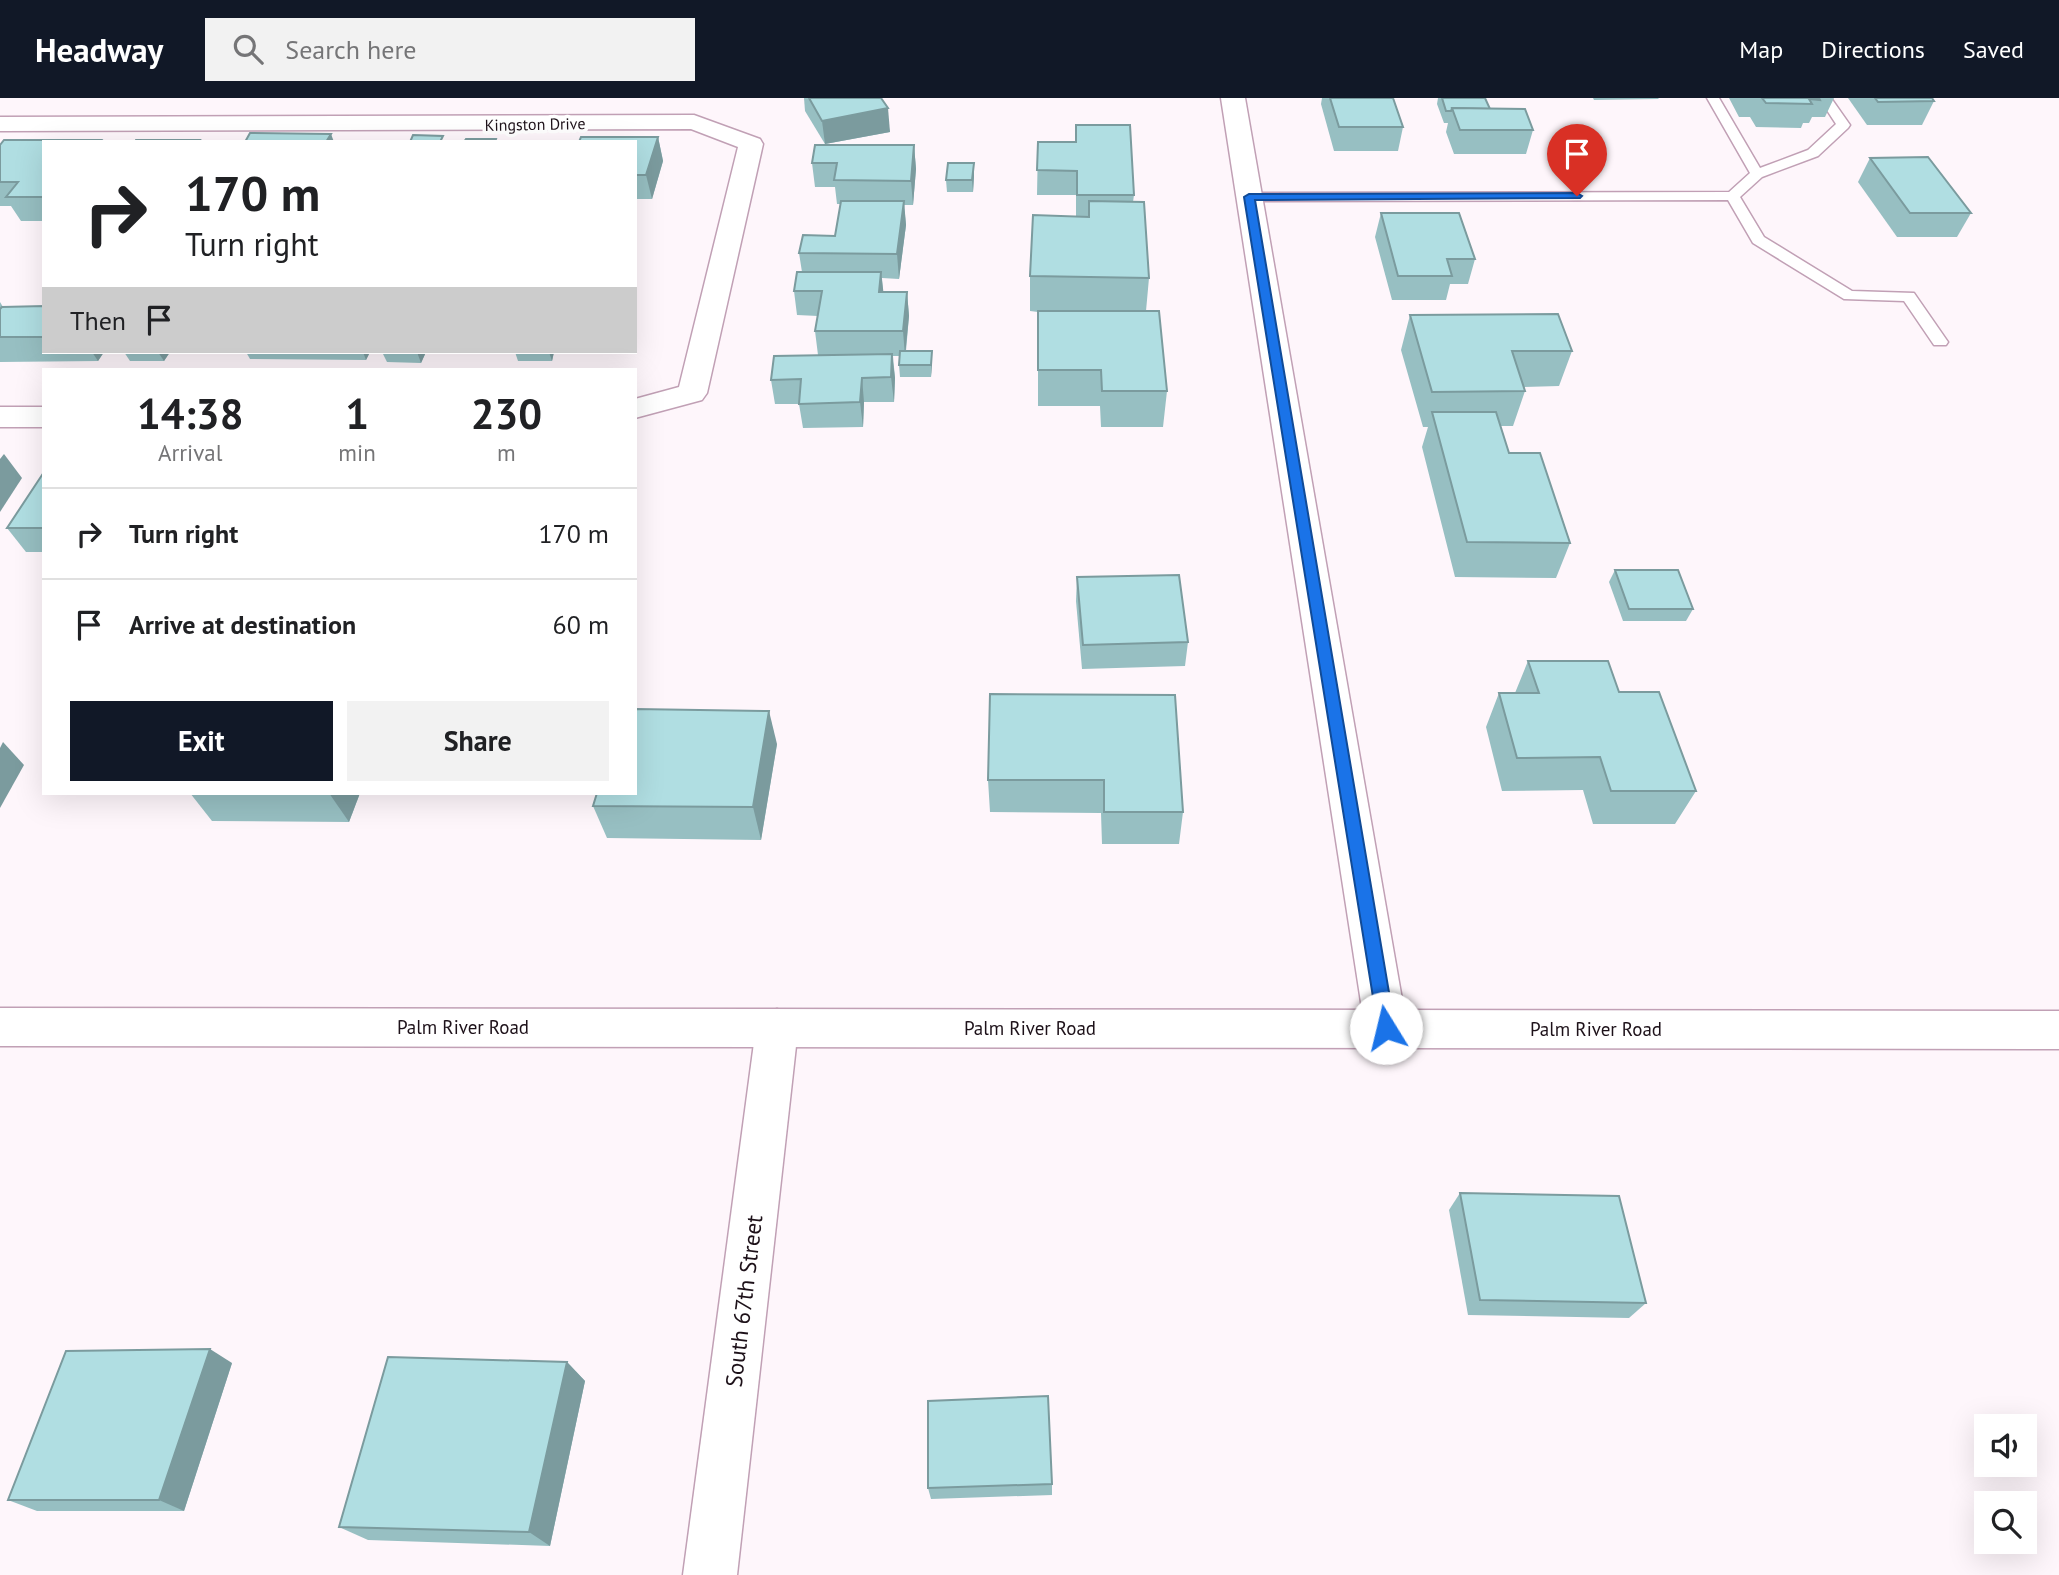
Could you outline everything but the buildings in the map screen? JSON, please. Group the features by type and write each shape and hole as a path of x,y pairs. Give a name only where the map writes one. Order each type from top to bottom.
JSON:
{"street":[{"path":"93,124 113,98"},
{"path":"488,124 500,98"},
{"path":"1233,98 1386,1028"},
{"name":"Kingston Drive","path":"0,124 694,122 751,144 692,393 637,408"},
{"path":"0,417 42,417"},
{"name":"Palm River Road","path":"0,1027 2059,1030"},
{"name":"South 67th Street","path":"710,1575 777,1028"}],"lane":[{"path":"1713,98 1757,174"},
{"path":"1249,197 1732,197 1757,174 1814,153 1843,125 1825,98"},
{"path":"1732,197 1758,240 1849,296 1909,296 1940,342"}],"route":[{"path":"1386,1028 1249,197 1577,196"}]}
